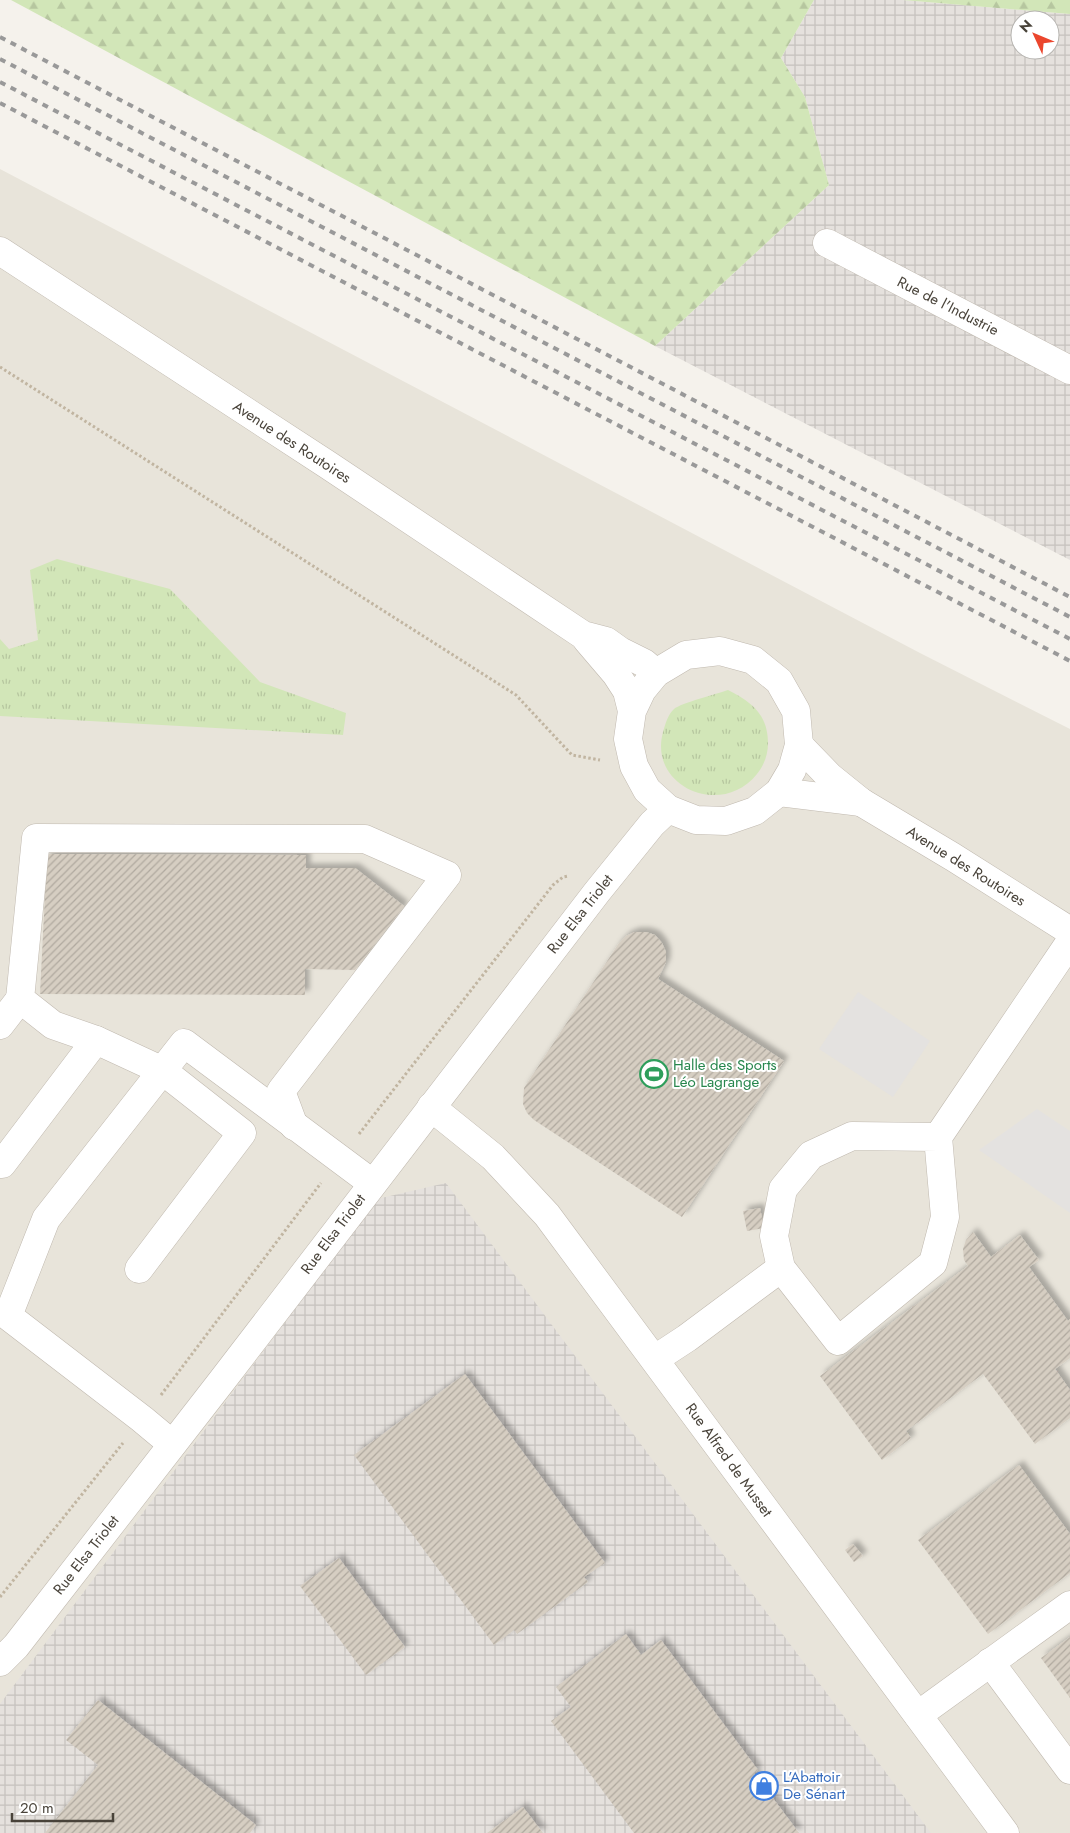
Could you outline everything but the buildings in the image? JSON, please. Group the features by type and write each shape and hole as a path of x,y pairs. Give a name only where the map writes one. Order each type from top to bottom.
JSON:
{"street":[{"name":"Rue de l'Industrie","path":"827,243 1070,370"},
{"name":"Avenue des Routoires","path":"0,251 328,465 583,635 616,674 627,691 632,711"},
{"name":"Avenue des Routoires","path":"583,635 606,641 620,651 644,663 656,673"},
{"name":"Avenue des Routoires","path":"720,651 753,660 779,681 796,711 799,745 792,770 779,792 756,811 726,821 696,820 668,809 647,790 634,766 628,739 632,711 642,690 656,673 686,656 720,651"},
{"name":"Avenue des Routoires","path":"799,745 830,776 861,802 953,857 1070,931"},
{"name":"Avenue des Routoires","path":"779,792 861,802"},
{"name":"Rue Elsa Triolet","path":"0,1662 16,1646 597,892 652,824 668,809"},
{"path":"0,1025 20,999 36,838 365,840 447,875 281,1091 294,1126"},
{"path":"938,1137 852,1136 811,1155 783,1189 774,1236 781,1268 838,1341 933,1263 945,1217 938,1137 1070,942"},
{"path":"20,999 53,1025 96,1040 162,1072 242,1133 139,1269"},
{"path":"2,1164 96,1040"},
{"path":"172,1444 8,1316 46,1220 184,1043 372,1184"},
{"name":"Rue Alfred de Musset","path":"431,1107 493,1157 547,1215 1005,1833"},
{"path":"655,1359 687,1338 781,1268"},
{"path":"918,1715 1070,1604"},
{"path":"990,1662 1070,1770"}],"path":[{"path":"0,367 516,695 572,755 634,766"},
{"path":"0,1597 142,1419 339,1160 553,885 563,877 575,875 597,892"}],"shaded area":[{"path":"814,0 903,0 1022,10 1010,10 1010,60 1060,60 1060,13 1070,14 1070,560 655,346 829,185 805,97 781,58"},
{"path":"0,169 920,653 1070,729 1070,1833 0,1833"},
{"path":"858,992 930,1041 893,1097 819,1049"},
{"path":"1037,1109 1070,1131 1070,1213 979,1150"},
{"path":"446,1183 931,1833 0,1833 0,1704 377,1199"}],"green space":[{"path":"11,0 814,0 781,58 805,97 829,185 655,346"},
{"path":"903,0 1070,0 1070,14 1060,13 1060,10 1022,10"},
{"path":"57,559 170,589 260,682 346,713 343,735 0,716 0,639 9,649 38,640 30,570"},
{"path":"728,690 744,699 762,717 767,733 768,747 762,767 742,787 725,794 707,795 691,790 677,781 666,768 661,751 663,732 668,717 674,709 691,701"}],"railway":[{"path":"0,37 1070,597"},
{"path":"0,59 1070,617"},
{"path":"0,82 1070,639"},
{"path":"0,103 1070,661"}],"place":[{"name":"Halle des Sports Léo Lagrange","path":"654,1074"},
{"name":"L’Abattoir De Sénart","path":"764,1786"}]}
